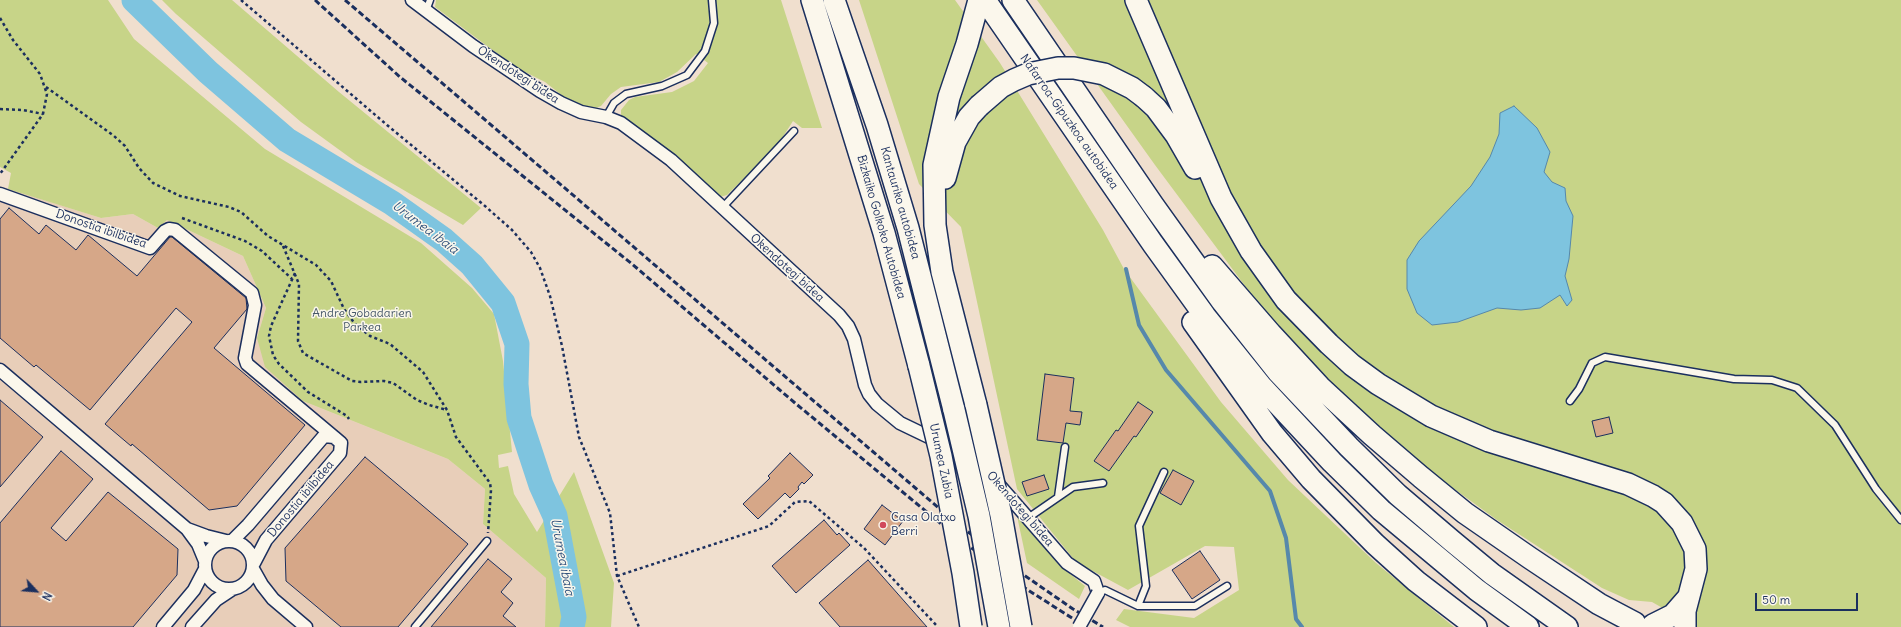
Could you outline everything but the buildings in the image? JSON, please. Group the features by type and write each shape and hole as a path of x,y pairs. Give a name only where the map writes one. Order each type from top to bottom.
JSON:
{"highway":[{"path":"800,0 840,89"},
{"path":"812,0 840,89"},
{"name":"Kantauriko autobidea","path":"834,0 877,124 908,228 954,410"},
{"path":"979,0 967,44 948,97 934,165 935,225 942,272 976,405 1001,515 1021,627"},
{"name":"Nafarroa-Gipuzkoa autobidea","path":"985,0 1153,244 1205,316 1252,375 1297,426 1382,510 1477,590 1528,627"},
{"name":"Nafarroa-Gipuzkoa autobidea","path":"1013,0 1153,205 1221,300 1274,366 1349,447 1398,495 1492,574 1567,627"},
{"path":"1136,0 1221,198 1251,251 1286,300 1328,344 1352,365 1404,401 1460,430 1545,459 1615,480 1653,496 1674,512 1688,531 1695,554 1696,569 1695,580 1687,599 1673,615 1644,624 1599,604 1465,513 1372,435 1320,387 1229,286 1175,220 1153,205"},
{"path":"964,357 944,239 944,198 947,169 955,142 969,117 1001,87 1028,74 1058,68 1074,68 1104,74 1132,88 1156,108 1176,135 1204,184 1221,198"},
{"name":"Bizkaiko Golkoko Autobidea","path":"840,89 884,234 919,366"},
{"path":"1153,244 1160,269 1190,318 1272,433 1311,479 1375,544 1416,581 1476,627"},
{"name":"Urumea Zubia","path":"919,366 941,456 963,573 971,627"},
{"name":"Urumea Zubia","path":"954,410 979,516 999,627"},
{"path":"1685,627 1687,599"}],"street":[{"name":"Okendotegi bidea","path":"412,0 428,5 484,53 540,91 581,112 606,117 621,123 671,160 848,326 857,348 865,385 869,394 877,404 900,423 954,449 985,469 1067,564 1094,581 1098,593"},
{"name":"Donostia ibilbidea","path":"0,194 150,248 165,231 169,229 175,230 252,293 255,304 244,358 247,364 341,443 340,453 266,540 254,566"},
{"path":"0,370 187,529 198,544 212,582 223,589 231,590"},
{"name":"Donostia ibilbidea","path":"229,541 248,525 324,436 334,437"},
{"path":"187,529 206,536 244,546 249,550 262,585 273,599 306,627"},
{"path":"163,627 194,590 212,547 229,541"},
{"path":"192,627 216,600 231,590 239,588 246,583 251,576 254,566"},
{"path":"1079,627 1098,593"}],"lane":[{"path":"606,117 614,103 626,94 662,86 687,75 705,51 714,22 712,0"},
{"path":"722,208 794,131"},
{"path":"1570,401 1579,389 1592,363 1604,357 1734,379 1772,380 1797,388 1835,425 1876,489 1901,520"},
{"path":"1058,497 1065,447"},
{"path":"1138,606 1146,586 1139,526 1164,472"},
{"path":"1028,518 1073,487 1103,483"},
{"path":"414,627 487,541"},
{"path":"1098,593 1105,590 1138,606 1196,606 1227,586"}],"path":[{"path":"241,0 369,110 485,206 512,230 530,252 540,268 550,296 562,346 579,437 610,513 617,576 639,627"},
{"path":"0,18 13,40 40,74 46,87 47,101 43,114 0,174"},
{"path":"46,87 114,136 125,146 143,174 153,183 180,196 229,207 241,212 268,236 316,265 324,273 336,290 349,317 355,324 370,336 390,344 423,372 448,410 456,437 490,483 491,490 487,541"},
{"path":"0,109 23,110 43,114"},
{"path":"175,216 245,241 262,251 292,279"},
{"path":"282,245 295,273 300,290 298,341 303,353 352,381 361,382 384,380 393,383 417,400 448,410"},
{"path":"295,273 269,336 273,355 279,364 308,392 347,416 349,420"},
{"path":"617,576 769,526 795,502 809,501 864,548 938,627"}],"shaded area":[{"path":"0,186 101,218 133,214 158,228 167,220 243,256 266,308 257,338 303,401 448,459 485,489 483,524 546,578 545,627 0,627"}],"green space":[{"name":"Andre Gobadarien Parkea","path":"0,0 108,0 134,39 265,149 421,243 472,288 494,314 503,361 512,452 498,455 499,468 508,466 514,494 537,532 574,472 614,583 611,627 545,627 546,578 483,524 485,489 448,459 303,401 265,367 257,338 266,308 243,256 167,220 158,228 133,214 101,218 8,189 11,173 0,167"},
{"path":"162,0 232,0 339,92 481,208 463,225 356,162 301,122 176,14"},
{"path":"436,0 781,0 822,128 802,128 793,121 777,146 727,195 720,197 621,116 621,110 629,100 635,97 672,92 694,81 708,63 696,54 677,72 659,82 621,87 611,94 601,106 596,108 584,106 564,97 545,82 523,71 491,49 435,7"},
{"path":"859,0 955,0 1000,63 1103,230 1124,269 1221,402 1288,480 1376,563 1454,627 1130,627 1116,620 1124,609 1194,618 1239,590 1234,547 1205,546 1128,590 1076,562 1017,489 961,227 919,184"},
{"path":"1037,0 1901,0 1901,627 1696,627 1652,602 1629,600 1602,588 1497,520 1424,467 1330,386 1248,290 1155,165"},
{"path":"1017,516 1059,565 1085,586 1079,599 1027,563"}],"water":[{"path":"1514,106 1537,128 1550,152 1544,172 1552,182 1565,188 1566,201 1573,216 1569,259 1565,276 1572,300 1567,306 1560,295 1540,308 1521,310 1497,308 1458,322 1432,325 1417,313 1407,289 1407,260 1419,241 1471,186 1490,157 1499,134 1500,113"}],"waterway":[{"name":"Urumea ibaia","path":"134,0 208,72 287,140 392,203 444,240 472,265 503,303 517,344 516,384 519,418 541,485 555,516 574,617 572,627"},
{"path":"1126,269 1139,325 1166,370 1270,491 1286,538 1296,619 1302,627"}],"railway":[{"path":"315,0 400,77 632,264 795,403 951,532 1017,583 1086,627"},
{"path":"345,0 954,521 1021,573 1073,609 1103,627"}],"place":[{"name":"Casa Olatxo Berri","path":"883,525"}]}
